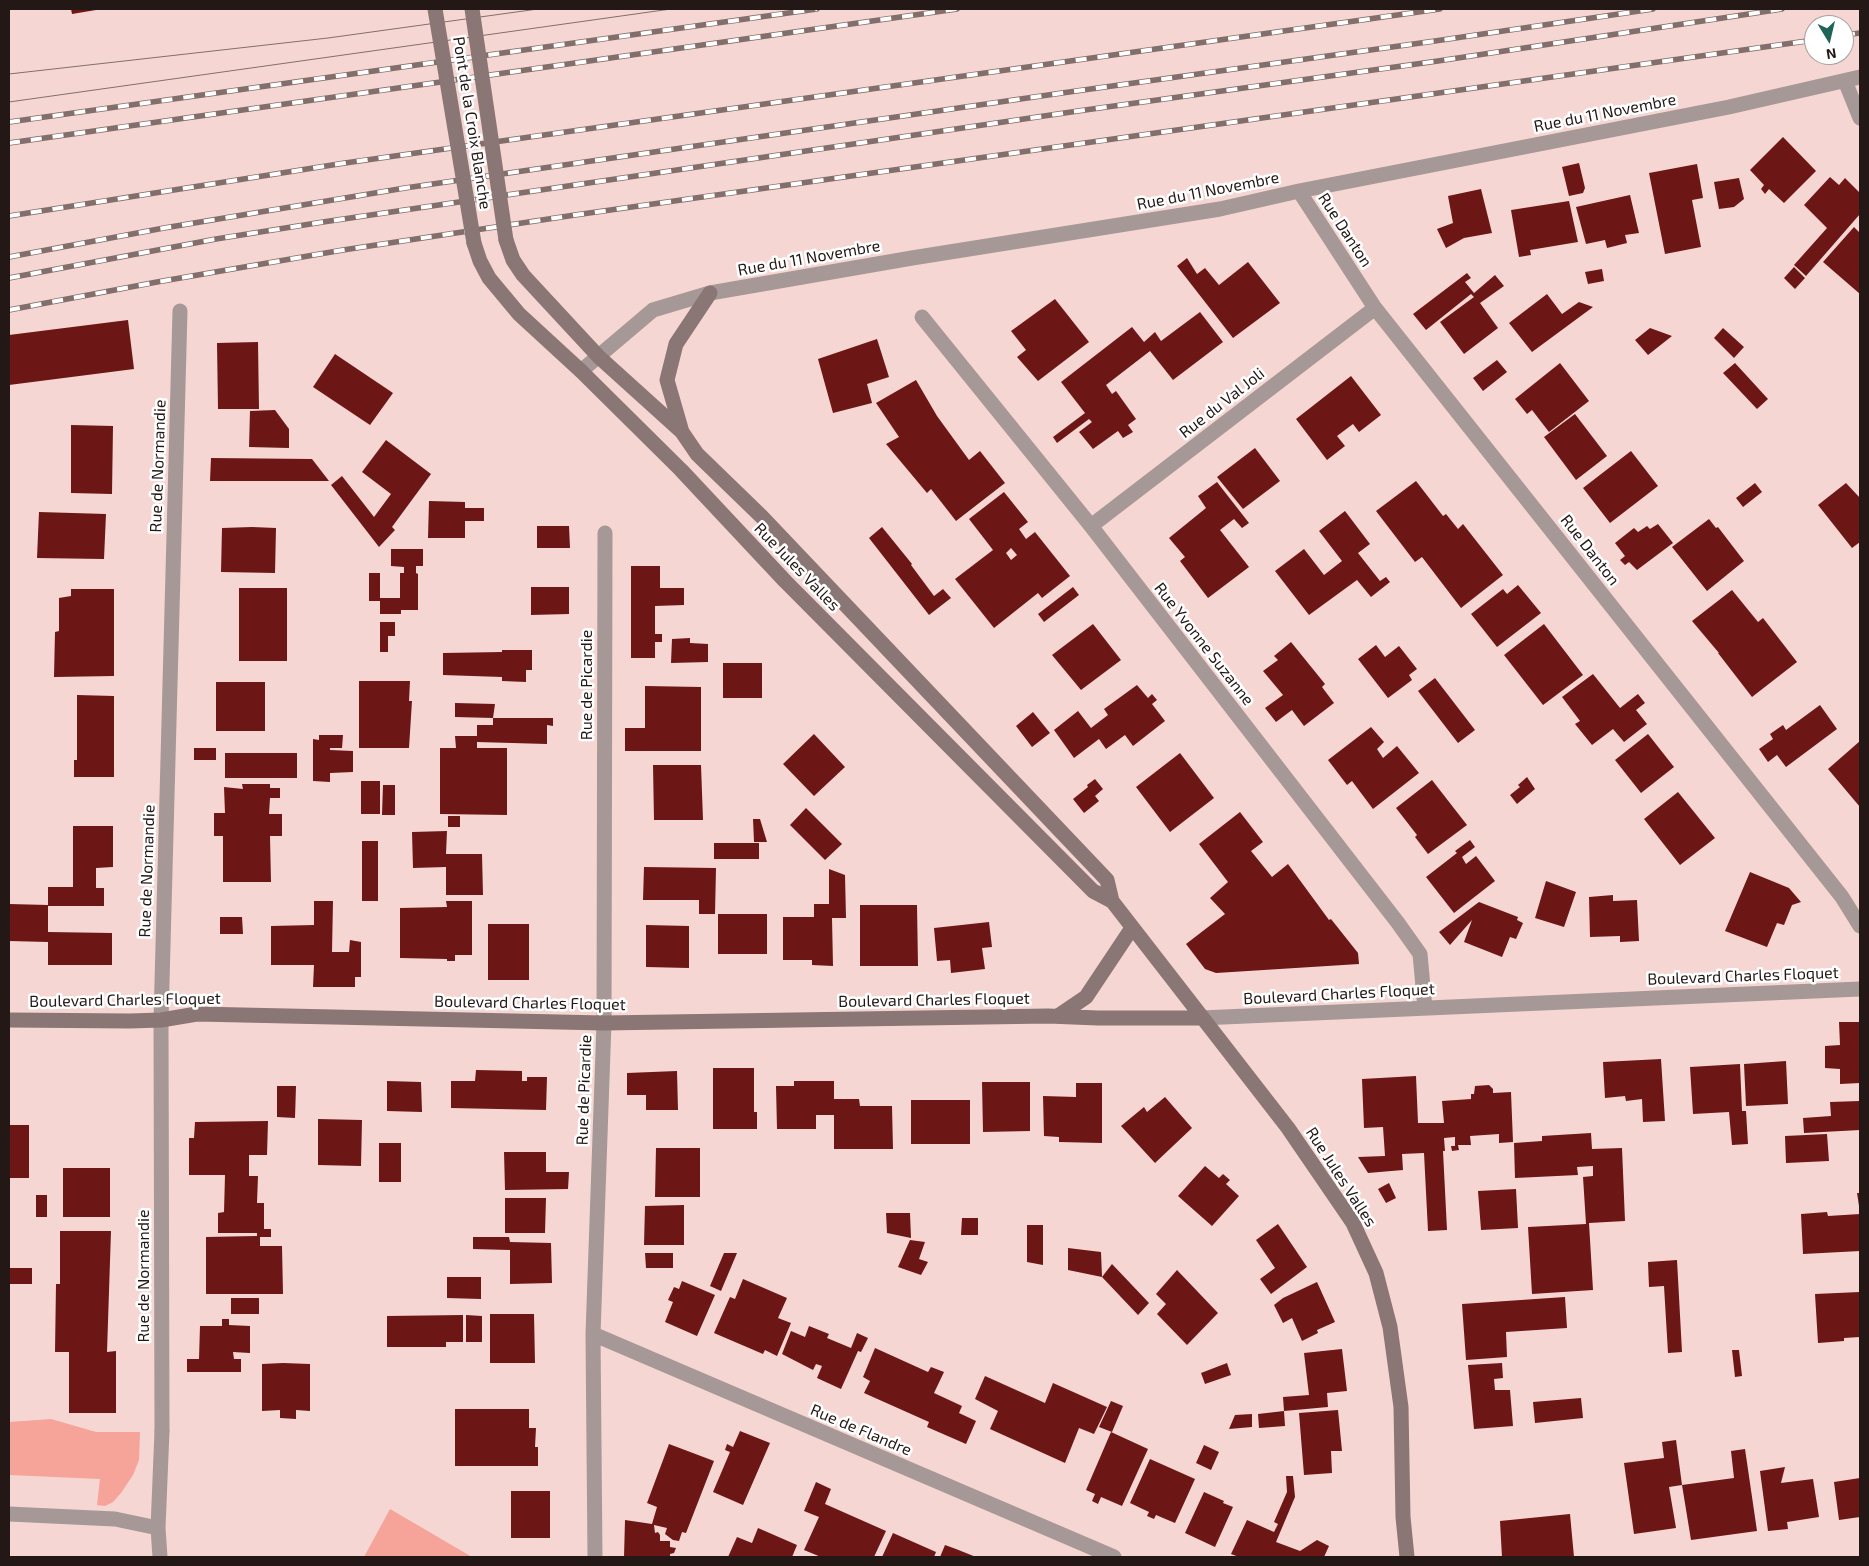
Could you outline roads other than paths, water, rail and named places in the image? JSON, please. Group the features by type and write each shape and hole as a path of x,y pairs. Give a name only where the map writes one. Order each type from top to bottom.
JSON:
{"street":[{"name":"Pont de la Croix Blanche","path":"435,9 474,243"},
{"name":"Pont de la Croix Blanche","path":"472,9 506,240"},
{"name":"Rue du 11 Novembre","path":"581,371 653,310 710,293 912,258 1220,209 1299,191 1729,107 1860,77"},
{"path":"1845,81 1860,118"},
{"name":"Rue Danton","path":"1299,191 1375,308 1842,896 1860,926"},
{"name":"Rue Jules Valles","path":"506,240 513,260 523,275 599,357 682,432 697,454 762,517 1107,880 1112,901 1288,1128 1353,1222 1376,1274 1390,1327 1402,1406 1403,1517 1407,1557"},
{"name":"Rue Jules Valles","path":"474,243 480,261 489,278 502,296 519,314 581,371 681,470 785,581 1093,891 1112,901"},
{"path":"682,432 667,380 676,344 710,293"},
{"name":"Rue du Val Joli","path":"1091,526 1375,308"},
{"name":"Rue de Normandie","path":"160,1557 158,1528 162,1431 161,1020 180,311"},
{"name":"Rue Yvonne Suzanne","path":"922,317 1091,526 1420,954 1425,1008"},
{"name":"Rue de Picardie","path":"595,1557 594,1334 604,1023 605,534"},
{"path":"1058,1016 1086,997 1132,928"},
{"name":"Boulevard Charles Floquet","path":"9,1020 161,1020 197,1014 604,1023 1058,1016 1201,1018 1860,989"},
{"name":"Rue de Flandre","path":"594,1334 1114,1557"},
{"path":"9,1514 115,1519 158,1528"}],"tram line":[{"path":"9,74 328,38 538,9"},
{"path":"9,102 671,9"}],"railway":[{"path":"9,122 817,9"},
{"path":"9,143 957,9"},
{"path":"9,216 345,163 1440,9"},
{"path":"9,257 164,228 405,188 1653,9"},
{"path":"9,278 216,239 323,222 1078,111 1438,61 1782,9"},
{"path":"1854,34 1860,33"},
{"path":"9,310 343,250 575,215 1804,41"}]}
